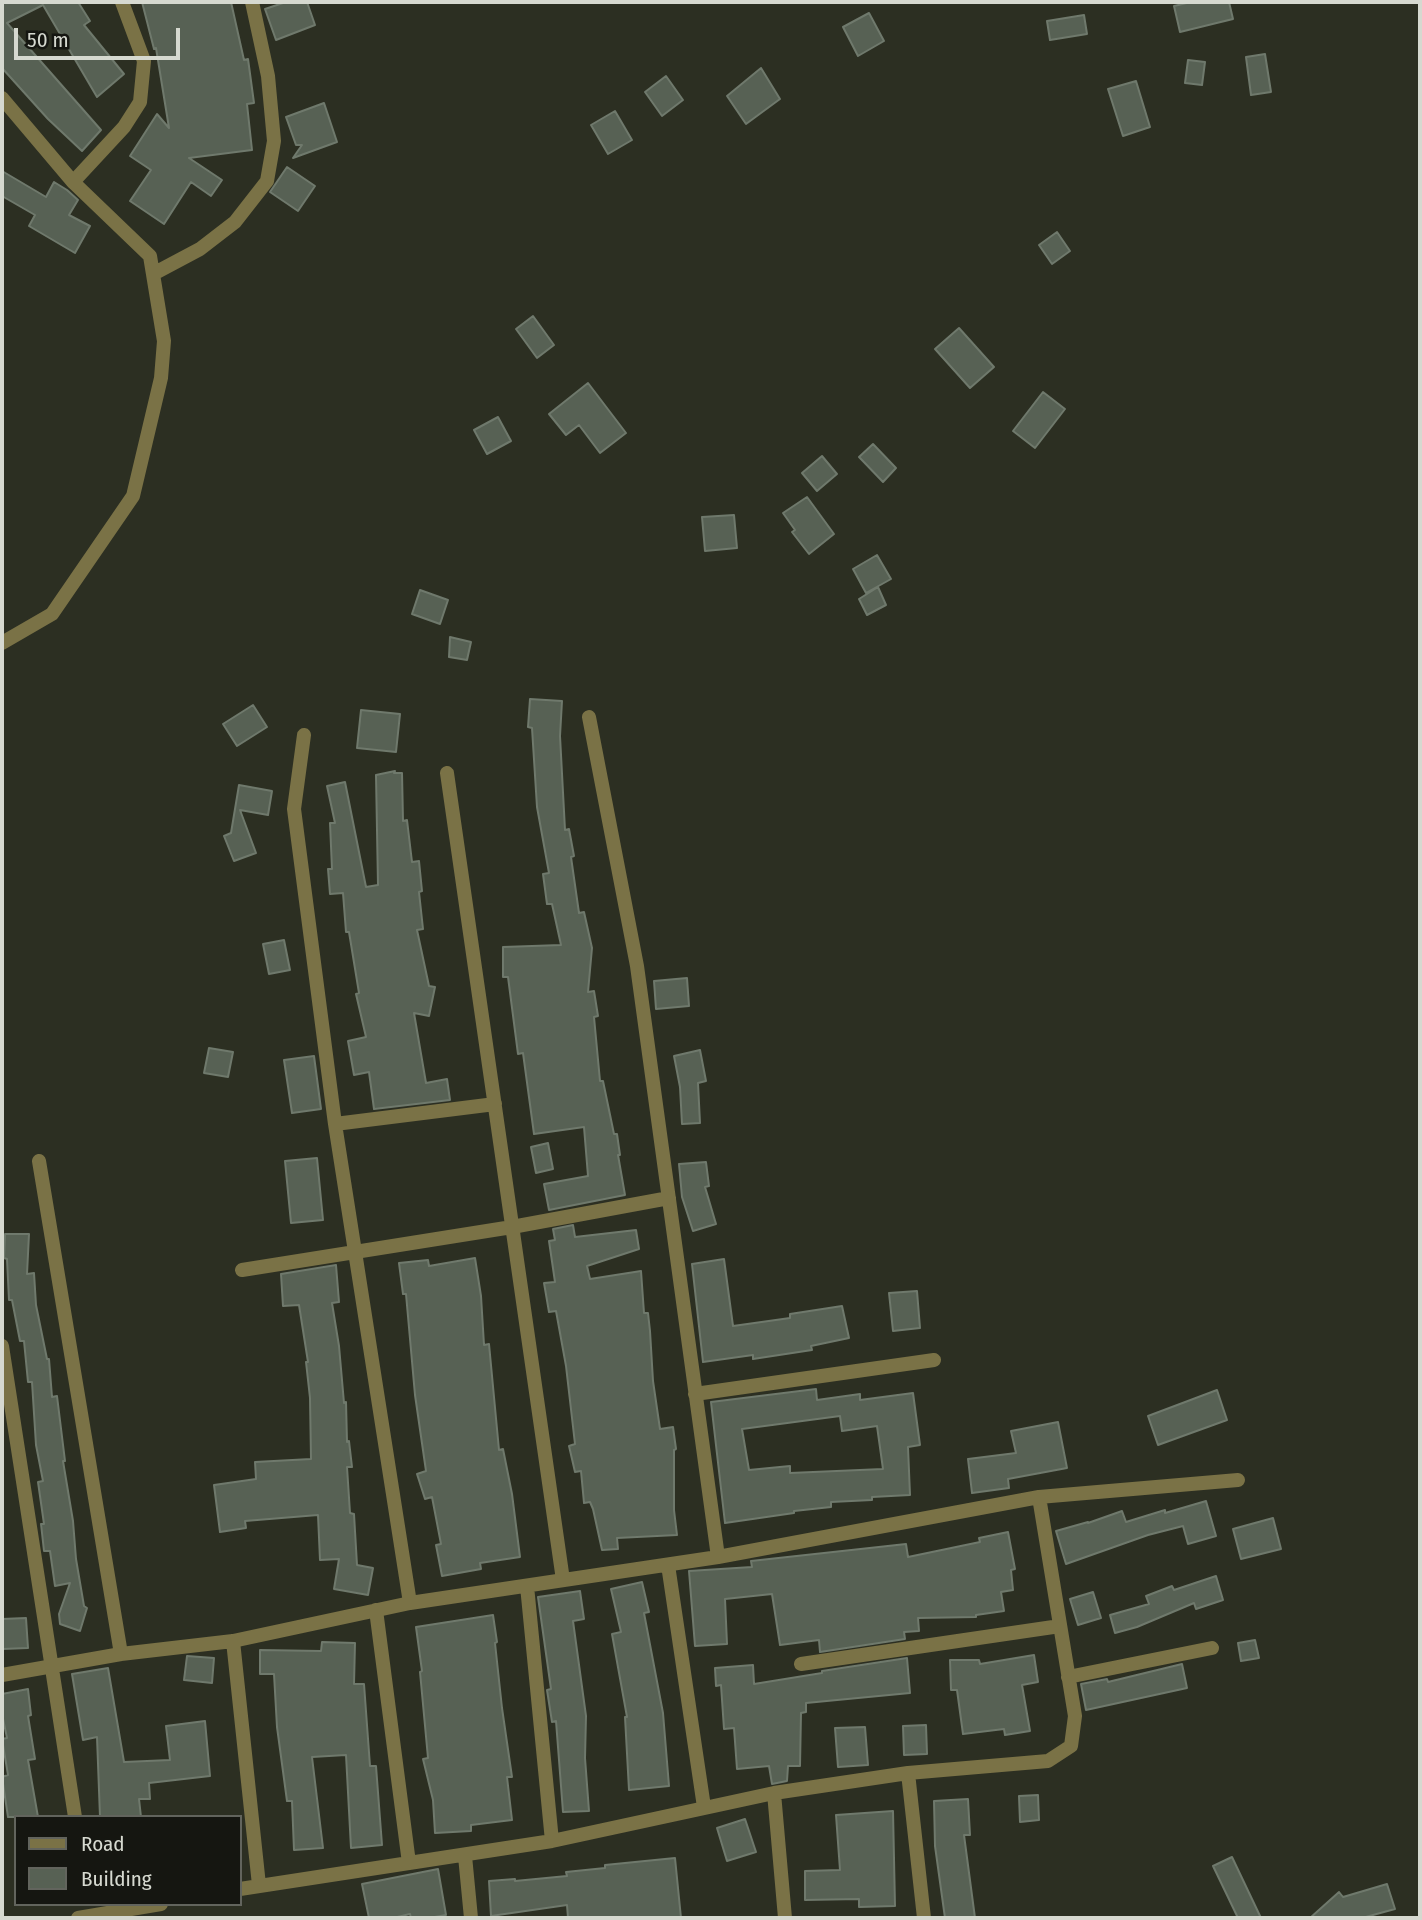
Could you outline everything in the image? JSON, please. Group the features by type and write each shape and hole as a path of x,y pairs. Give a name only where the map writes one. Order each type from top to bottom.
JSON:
{"street":[{"path":"73,182 124,127 140,102 144,61 122,2"},
{"path":"153,274 200,249 235,222 267,181 274,141 268,76 252,2"},
{"path":"2,98 73,182 150,256 163,341 161,378 133,496 52,614 2,643"},
{"path":"589,718 637,966 718,1557"},
{"path":"304,735 294,809 335,1124 410,1603"},
{"path":"447,773 563,1580"},
{"path":"335,1124 495,1104"},
{"path":"39,1161 121,1654"},
{"path":"242,1270 512,1227 669,1198"},
{"path":"2,1346 75,1815"},
{"path":"695,1394 934,1360"},
{"path":"2,1675 121,1654 233,1641 410,1603 718,1557 1039,1497 1238,1480"},
{"path":"242,1889 552,1841 774,1793 908,1773 1048,1761 1070,1746 1074,1716 1039,1497"},
{"path":"668,1565 704,1807"},
{"path":"527,1586 552,1841"},
{"path":"376,1610 409,1863"},
{"path":"801,1664 1060,1626"},
{"path":"233,1641 259,1885"},
{"path":"1068,1677 1212,1648"},
{"path":"908,1773 924,1918"},
{"path":"774,1793 785,1918"},
{"path":"466,1856 471,1918"},
{"path":"86,1913 157,1909"}],"building":[{"path":"2,2 78,2 90,21 84,25 124,74 97,97 43,5 7,23 101,130 82,151 48,119 2,68"},
{"path":"142,2 231,2 244,60 248,59 254,103 247,104 252,150 189,158 222,180 211,196 191,182 164,224 130,201 151,170 130,156 157,114 169,128 156,48 154,49"},
{"path":"286,2 307,2 315,25 276,40 265,9"},
{"path":"1191,2 1229,2 1233,19 1180,32 1174,6"},
{"path":"869,13 884,41 858,56 843,27"},
{"path":"1084,15 1087,34 1050,40 1047,21"},
{"path":"1265,54 1271,92 1251,95 1246,57"},
{"path":"1188,60 1205,62 1202,85 1185,83"},
{"path":"761,68 780,99 746,124 727,96"},
{"path":"666,76 683,100 662,116 645,92"},
{"path":"1136,81 1150,127 1123,136 1108,89"},
{"path":"324,103 337,142 293,158 302,145 296,145 286,117"},
{"path":"615,111 632,140 608,154 591,125"},
{"path":"287,167 315,186 298,211 270,192"},
{"path":"2,171 46,197 54,182 78,200 69,215 90,226 75,253 29,226 35,215 2,196"},
{"path":"1057,232 1070,251 1052,264 1039,245"},
{"path":"533,316 554,345 537,358 516,329"},
{"path":"959,328 994,367 970,388 935,349"},
{"path":"588,383 626,433 600,453 579,425 566,435 549,414"},
{"path":"1043,392 1065,409 1035,448 1013,431"},
{"path":"498,417 511,441 487,454 474,430"},
{"path":"873,444 896,468 883,482 859,457"},
{"path":"822,456 837,474 817,491 802,473"},
{"path":"807,497 834,534 809,554 792,532 795,530 783,513"},
{"path":"734,515 737,548 705,551 702,517"},
{"path":"877,555 891,579 866,593 853,569"},
{"path":"878,587 886,605 867,615 859,599"},
{"path":"420,590 448,600 440,624 412,614"},
{"path":"450,637 471,642 467,660 449,657"},
{"path":"530,699 562,701 560,736 565,830 569,829 574,856 571,857 579,913 584,912 592,948 588,992 594,991 598,1016 594,1017 600,1081 603,1081 614,1134 617,1134 625,1195 549,1210 544,1184 588,1176 584,1127 534,1134 523,1053 518,1054 508,977 503,977 503,947 561,945 552,904 547,904 543,874 549,873 537,807 532,728 528,727"},
{"path":"253,705 267,727 237,746 223,724"},
{"path":"361,710 400,714 396,752 357,748"},
{"path":"395,771 394,773 402,773 403,821 407,820 412,862 419,861 423,929 417,930 429,986 435,987 429,1016 414,1013 426,1083 447,1079 450,1100 374,1109 369,1072 354,1075 348,1041 366,1037 356,994 359,993 349,932 346,932 343,893 330,894 330,823 335,823 327,786 345,782 366,887 378,885 376,775"},
{"path":"239,785 272,791 268,815 240,810 256,853 234,861 224,836 231,833"},
{"path":"284,940 290,970 269,974 263,944"},
{"path":"687,978 689,1006 656,1009 654,981"},
{"path":"209,1048 233,1052 228,1077 204,1073"},
{"path":"700,1050 706,1081 698,1083 700,1123 682,1124 680,1087 674,1056"},
{"path":"314,1056 321,1109 292,1113 284,1060"},
{"path":"548,1143 553,1169 536,1173 531,1147"},
{"path":"317,1158 323,1220 291,1223 285,1161"},
{"path":"706,1162 709,1186 705,1187 716,1224 693,1231 682,1197 679,1164"},
{"path":"573,1225 575,1237 636,1230 639,1249 587,1266 590,1279 641,1271 660,1429 673,1427 676,1449 674,1510 677,1535 617,1538 618,1549 602,1550 593,1509 590,1502 584,1503 581,1471 575,1472 569,1446 575,1444 566,1366 556,1311 549,1312 544,1283 555,1282 549,1241 555,1240 553,1229"},
{"path":"5,1234 29,1234 27,1274 34,1273 36,1305 49,1359 52,1397 57,1396 76,1559 84,1606 87,1608 80,1631 60,1624 59,1614 70,1583 55,1586 50,1551 44,1551 41,1524 44,1524 38,1482 43,1481 36,1445 32,1382 28,1382 24,1341 20,1341 12,1300 9,1300 7,1259 4,1258"},
{"path":"475,1258 484,1345 489,1344 499,1450 503,1449 512,1494 520,1557 480,1563 481,1569 442,1576 436,1545 441,1544 432,1497 425,1499 417,1474 426,1471 415,1395 406,1294 403,1294 399,1263 428,1260 429,1266"},
{"path":"724,1259 733,1326 790,1318 790,1314 842,1306 849,1338 811,1346 812,1350 753,1359 753,1355 703,1362 692,1264"},
{"path":"336,1265 339,1302 332,1303 352,1467 347,1467 350,1513 354,1514 357,1565 373,1568 368,1595 334,1589 339,1559 320,1560 318,1515 245,1521 246,1528 220,1532 214,1485 256,1479 255,1462 311,1459 308,1362 299,1305 283,1306 281,1274"},
{"path":"917,1291 920,1328 893,1331 889,1293"},
{"path":"816,1389 817,1400 860,1394 860,1400 913,1393 920,1445 908,1447 910,1495 831,1502 831,1507 725,1523 711,1402","holes":["840,1416 842,1431 877,1426 883,1469 790,1473 790,1466 749,1470 742,1429"]},
{"path":"1217,1390 1227,1420 1158,1445 1148,1416"},
{"path":"1058,1422 1067,1468 1008,1479 1009,1488 972,1493 968,1459 1016,1453 1011,1431"},
{"path":"1206,1501 1216,1536 1188,1544 1183,1526 1148,1535 1066,1564 1056,1531 1122,1511 1126,1522"},
{"path":"1273,1518 1281,1549 1241,1559 1233,1529"},
{"path":"1008,1532 1015,1569 1011,1570 1013,1590 1001,1592 1004,1611 976,1617 918,1618 919,1631 904,1632 905,1639 820,1652 819,1640 780,1645 772,1594 725,1599 727,1644 695,1646 689,1571 752,1567 751,1561 906,1544 908,1557 980,1542 979,1538"},
{"path":"1216,1576 1223,1600 1196,1609 1194,1603 1137,1627 1115,1633 1110,1615 1149,1604 1146,1596 1172,1586 1174,1590"},
{"path":"642,1582 649,1612 644,1613 663,1713 669,1786 629,1790 627,1717 612,1634 621,1632 611,1589"},
{"path":"580,1591 584,1619 573,1621 586,1716 585,1758 589,1811 563,1812 556,1721 552,1722 547,1690 551,1689 538,1597"},
{"path":"1093,1592 1101,1618 1078,1625 1070,1599"},
{"path":"493,1615 512,1777 507,1777 512,1820 471,1825 471,1831 435,1833 433,1800 423,1759 428,1758 416,1627"},
{"path":"26,1618 28,1648 2,1649 2,1619"},
{"path":"1255,1640 1259,1658 1241,1661 1238,1643"},
{"path":"322,1642 355,1643 354,1684 364,1684 370,1766 376,1766 382,1845 351,1848 346,1755 312,1757 323,1848 294,1850 292,1801 287,1801 277,1727 274,1674 260,1674 260,1650 321,1651"},
{"path":"1034,1655 1038,1682 1022,1685 1030,1731 1005,1735 1004,1729 963,1734 957,1690 951,1690 950,1660 979,1660 980,1664"},
{"path":"187,1656 214,1658 212,1683 184,1680"},
{"path":"907,1658 910,1693 806,1703 806,1712 801,1713 800,1766 788,1766 787,1781 772,1784 769,1766 737,1769 734,1728 724,1729 721,1685 716,1686 715,1668 753,1665 754,1684"},
{"path":"1182,1664 1187,1688 1086,1710 1081,1684 1107,1679 1108,1682"},
{"path":"108,1668 124,1762 170,1760 166,1726 205,1721 210,1776 149,1783 150,1799 139,1799 141,1815 100,1815 97,1737 83,1740 72,1674"},
{"path":"28,1689 31,1715 28,1716 35,1759 28,1760 38,1815 8,1817 2,1777 8,1775 2,1739 7,1738 2,1714 2,1694"},
{"path":"926,1725 927,1754 904,1755 903,1726"},
{"path":"865,1727 868,1765 838,1767 835,1728"},
{"path":"1038,1795 1039,1820 1020,1822 1019,1796"},
{"path":"968,1799 970,1835 964,1835 975,1918 945,1918 935,1846 934,1801"},
{"path":"893,1811 895,1906 859,1907 859,1899 805,1900 805,1871 840,1870 836,1815"},
{"path":"745,1819 756,1852 727,1861 717,1828"},
{"path":"1232,1857 1261,1918 1238,1918 1213,1866"},
{"path":"675,1858 681,1918 568,1918 567,1905 491,1916 489,1881 567,1876 566,1872 605,1868 605,1865"},
{"path":"438,1869 446,1915 411,1918 410,1914 393,1918 369,1918 362,1884"},
{"path":"1387,1884 1395,1909 1362,1918 1310,1918 1339,1892 1343,1897"}]}
